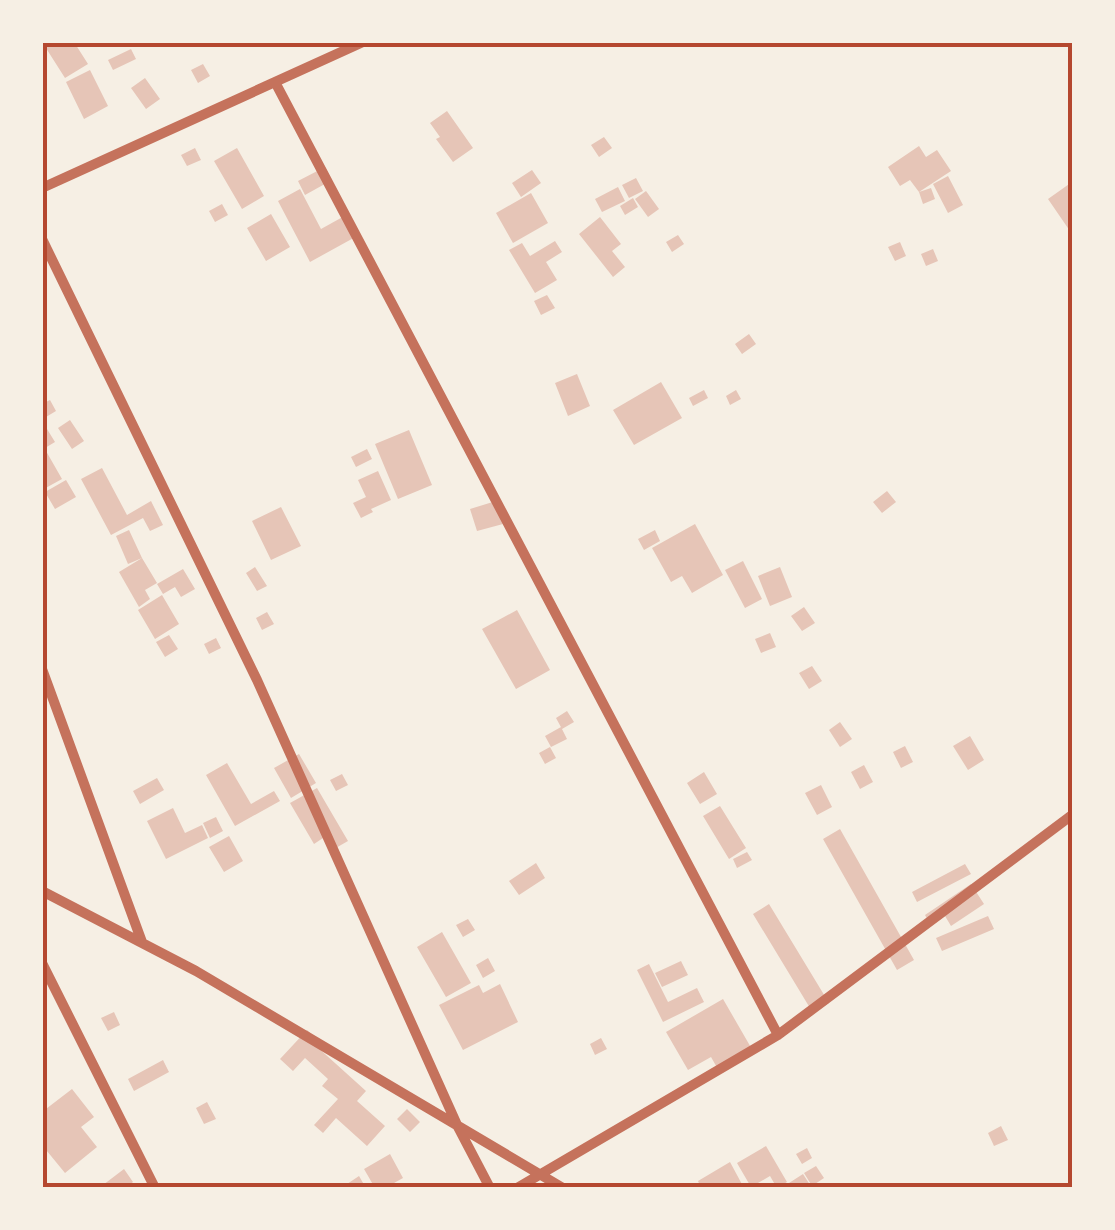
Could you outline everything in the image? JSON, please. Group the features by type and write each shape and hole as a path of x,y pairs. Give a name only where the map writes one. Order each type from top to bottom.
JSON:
{"street":[{"path":"42,188 364,42"},
{"path":"275,82 778,1035"},
{"path":"42,239 257,680 458,1127 490,1188"},
{"path":"42,669 142,943"},
{"path":"517,1188 778,1035 1072,815"},
{"path":"42,890 196,971 563,1188"},
{"path":"42,963 154,1188"}],"building":[{"path":"74,42 88,64 65,78 44,45"},
{"path":"131,49 136,59 113,70 108,60"},
{"path":"203,64 210,76 198,83 191,70"},
{"path":"90,70 108,106 84,119 66,82"},
{"path":"145,78 160,99 146,109 131,88"},
{"path":"447,111 473,148 453,162 430,123"},
{"path":"604,137 612,148 599,157 591,145"},
{"path":"919,146 926,157 937,150 951,171 919,192 910,180 900,186 888,167"},
{"path":"195,148 201,160 187,166 181,155"},
{"path":"237,148 264,196 242,209 214,161"},
{"path":"325,167 332,180 305,195 298,181"},
{"path":"532,170 541,183 521,197 512,183"},
{"path":"948,176 963,205 948,213 933,184"},
{"path":"636,178 643,191 629,198 622,185"},
{"path":"1072,182 1072,234 1048,199"},
{"path":"618,187 625,201 602,212 595,199"},
{"path":"931,188 935,199 923,204 919,192"},
{"path":"300,189 321,229 348,214 359,235 310,262 278,201"},
{"path":"646,191 659,209 648,217 635,199"},
{"path":"531,193 548,223 513,243 496,213"},
{"path":"633,198 638,207 625,215 620,206"},
{"path":"222,204 228,215 215,222 209,211"},
{"path":"271,214 290,247 266,261 247,228"},
{"path":"600,217 621,244 612,251 625,267 613,277 579,234"},
{"path":"678,235 684,244 672,252 666,242"},
{"path":"555,241 562,252 546,262 557,280 535,293 509,250 522,243 530,256"},
{"path":"900,242 906,256 895,261 888,247"},
{"path":"933,249 938,261 926,266 921,254"},
{"path":"547,295 555,308 541,315 534,301"},
{"path":"749,334 756,344 742,354 735,344"},
{"path":"577,374 590,406 568,416 555,383"},
{"path":"661,382 682,418 634,445 613,410"},
{"path":"704,390 708,398 693,406 689,398"},
{"path":"736,390 741,399 730,405 726,396"},
{"path":"50,400 56,411 46,417 42,404"},
{"path":"70,420 84,441 72,449 58,428"},
{"path":"47,429 55,442 45,448 42,432"},
{"path":"409,430 432,485 398,499 375,444"},
{"path":"367,449 372,459 356,467 351,457"},
{"path":"46,451 62,479 42,490 42,453"},
{"path":"102,468 127,515 151,501 163,525 150,531 143,518 111,535 81,479"},
{"path":"378,471 391,500 361,518 353,503 366,497 358,480"},
{"path":"66,480 76,497 55,509 45,492"},
{"path":"887,491 896,502 882,513 873,502"},
{"path":"496,501 503,524 477,531 470,509"},
{"path":"281,507 301,546 271,560 252,521"},
{"path":"695,524 723,575 692,593 682,576 671,582 652,548"},
{"path":"129,530 142,558 128,564 116,536"},
{"path":"655,530 660,541 644,550 638,539"},
{"path":"142,558 157,583 145,590 150,599 139,607 119,572"},
{"path":"743,561 762,599 745,608 725,570"},
{"path":"255,567 267,586 257,591 246,573"},
{"path":"780,567 792,597 770,606 758,576"},
{"path":"183,569 195,589 181,597 175,587 163,594 157,584"},
{"path":"162,595 179,624 155,639 138,610"},
{"path":"804,607 815,623 802,631 791,616"},
{"path":"517,610 550,670 516,689 482,629"},
{"path":"267,612 274,624 262,630 256,618"},
{"path":"770,633 776,647 761,653 755,639"},
{"path":"169,635 178,649 165,657 156,642"},
{"path":"216,638 221,648 209,654 204,644"},
{"path":"812,666 822,681 809,689 799,673"},
{"path":"567,711 574,722 562,729 556,718"},
{"path":"840,722 852,739 840,747 829,730"},
{"path":"561,727 567,739 551,747 545,736"},
{"path":"970,736 984,760 968,770 953,746"},
{"path":"905,746 913,762 901,768 893,752"},
{"path":"550,747 556,758 545,764 539,753"},
{"path":"299,754 316,783 291,798 274,768"},
{"path":"227,763 251,804 274,791 280,801 235,826 206,775"},
{"path":"864,765 873,782 860,789 851,772"},
{"path":"704,772 717,794 700,804 687,783"},
{"path":"342,774 348,785 336,791 330,780"},
{"path":"157,778 164,790 140,804 133,791"},
{"path":"821,785 832,807 817,815 805,793"},
{"path":"317,788 348,841 334,849 326,836 314,844 290,803"},
{"path":"720,806 746,848 729,859 703,816"},
{"path":"173,808 185,833 202,825 208,838 166,859 147,821"},
{"path":"216,817 223,831 210,838 203,823"},
{"path":"840,829 914,960 897,970 823,839"},
{"path":"229,836 243,861 224,872 209,847"},
{"path":"747,852 752,860 737,868 733,859"},
{"path":"536,863 545,878 519,895 509,881"},
{"path":"965,864 971,874 917,902 912,892"},
{"path":"971,884 984,904 951,926 945,916 931,926 925,915"},
{"path":"769,904 829,1003 813,1013 753,914"},
{"path":"988,916 994,929 942,951 936,938"},
{"path":"468,919 475,930 463,937 456,925"},
{"path":"442,932 471,983 446,997 417,947"},
{"path":"488,958 495,971 483,978 476,965"},
{"path":"681,961 688,975 662,987 655,973"},
{"path":"649,964 668,1002 697,988 704,1002 663,1022 637,970"},
{"path":"500,984 518,1022 463,1050 439,1005 479,985 483,993"},
{"path":"723,999 753,1051 719,1071 711,1057 688,1070 666,1032"},
{"path":"114,1012 120,1025 108,1031 101,1018"},
{"path":"307,1030 319,1041 315,1045 366,1091 357,1101 385,1126 367,1146 336,1118 323,1133 314,1125 338,1099 322,1086 328,1079 305,1058 293,1071 280,1059"},
{"path":"601,1038 607,1049 595,1055 590,1044"},
{"path":"163,1060 169,1072 134,1091 128,1079"},
{"path":"72,1089 94,1117 81,1127 97,1147 65,1173 42,1145 42,1112"},
{"path":"207,1102 216,1119 204,1124 196,1108"},
{"path":"407,1109 420,1122 410,1132 397,1119"},
{"path":"1001,1126 1008,1140 994,1146 988,1133"},
{"path":"766,1146 787,1182 777,1188 770,1176 751,1187 737,1163"},
{"path":"807,1148 812,1158 802,1164 796,1154"},
{"path":"390,1154 403,1178 385,1188 375,1188 364,1169"},
{"path":"730,1162 744,1188 701,1188 698,1181"},
{"path":"816,1166 824,1178 812,1186 804,1173"},
{"path":"124,1169 133,1182 126,1188 99,1188"},
{"path":"803,1174 812,1188 792,1188 789,1183"},
{"path":"359,1176 366,1188 341,1188"}]}
